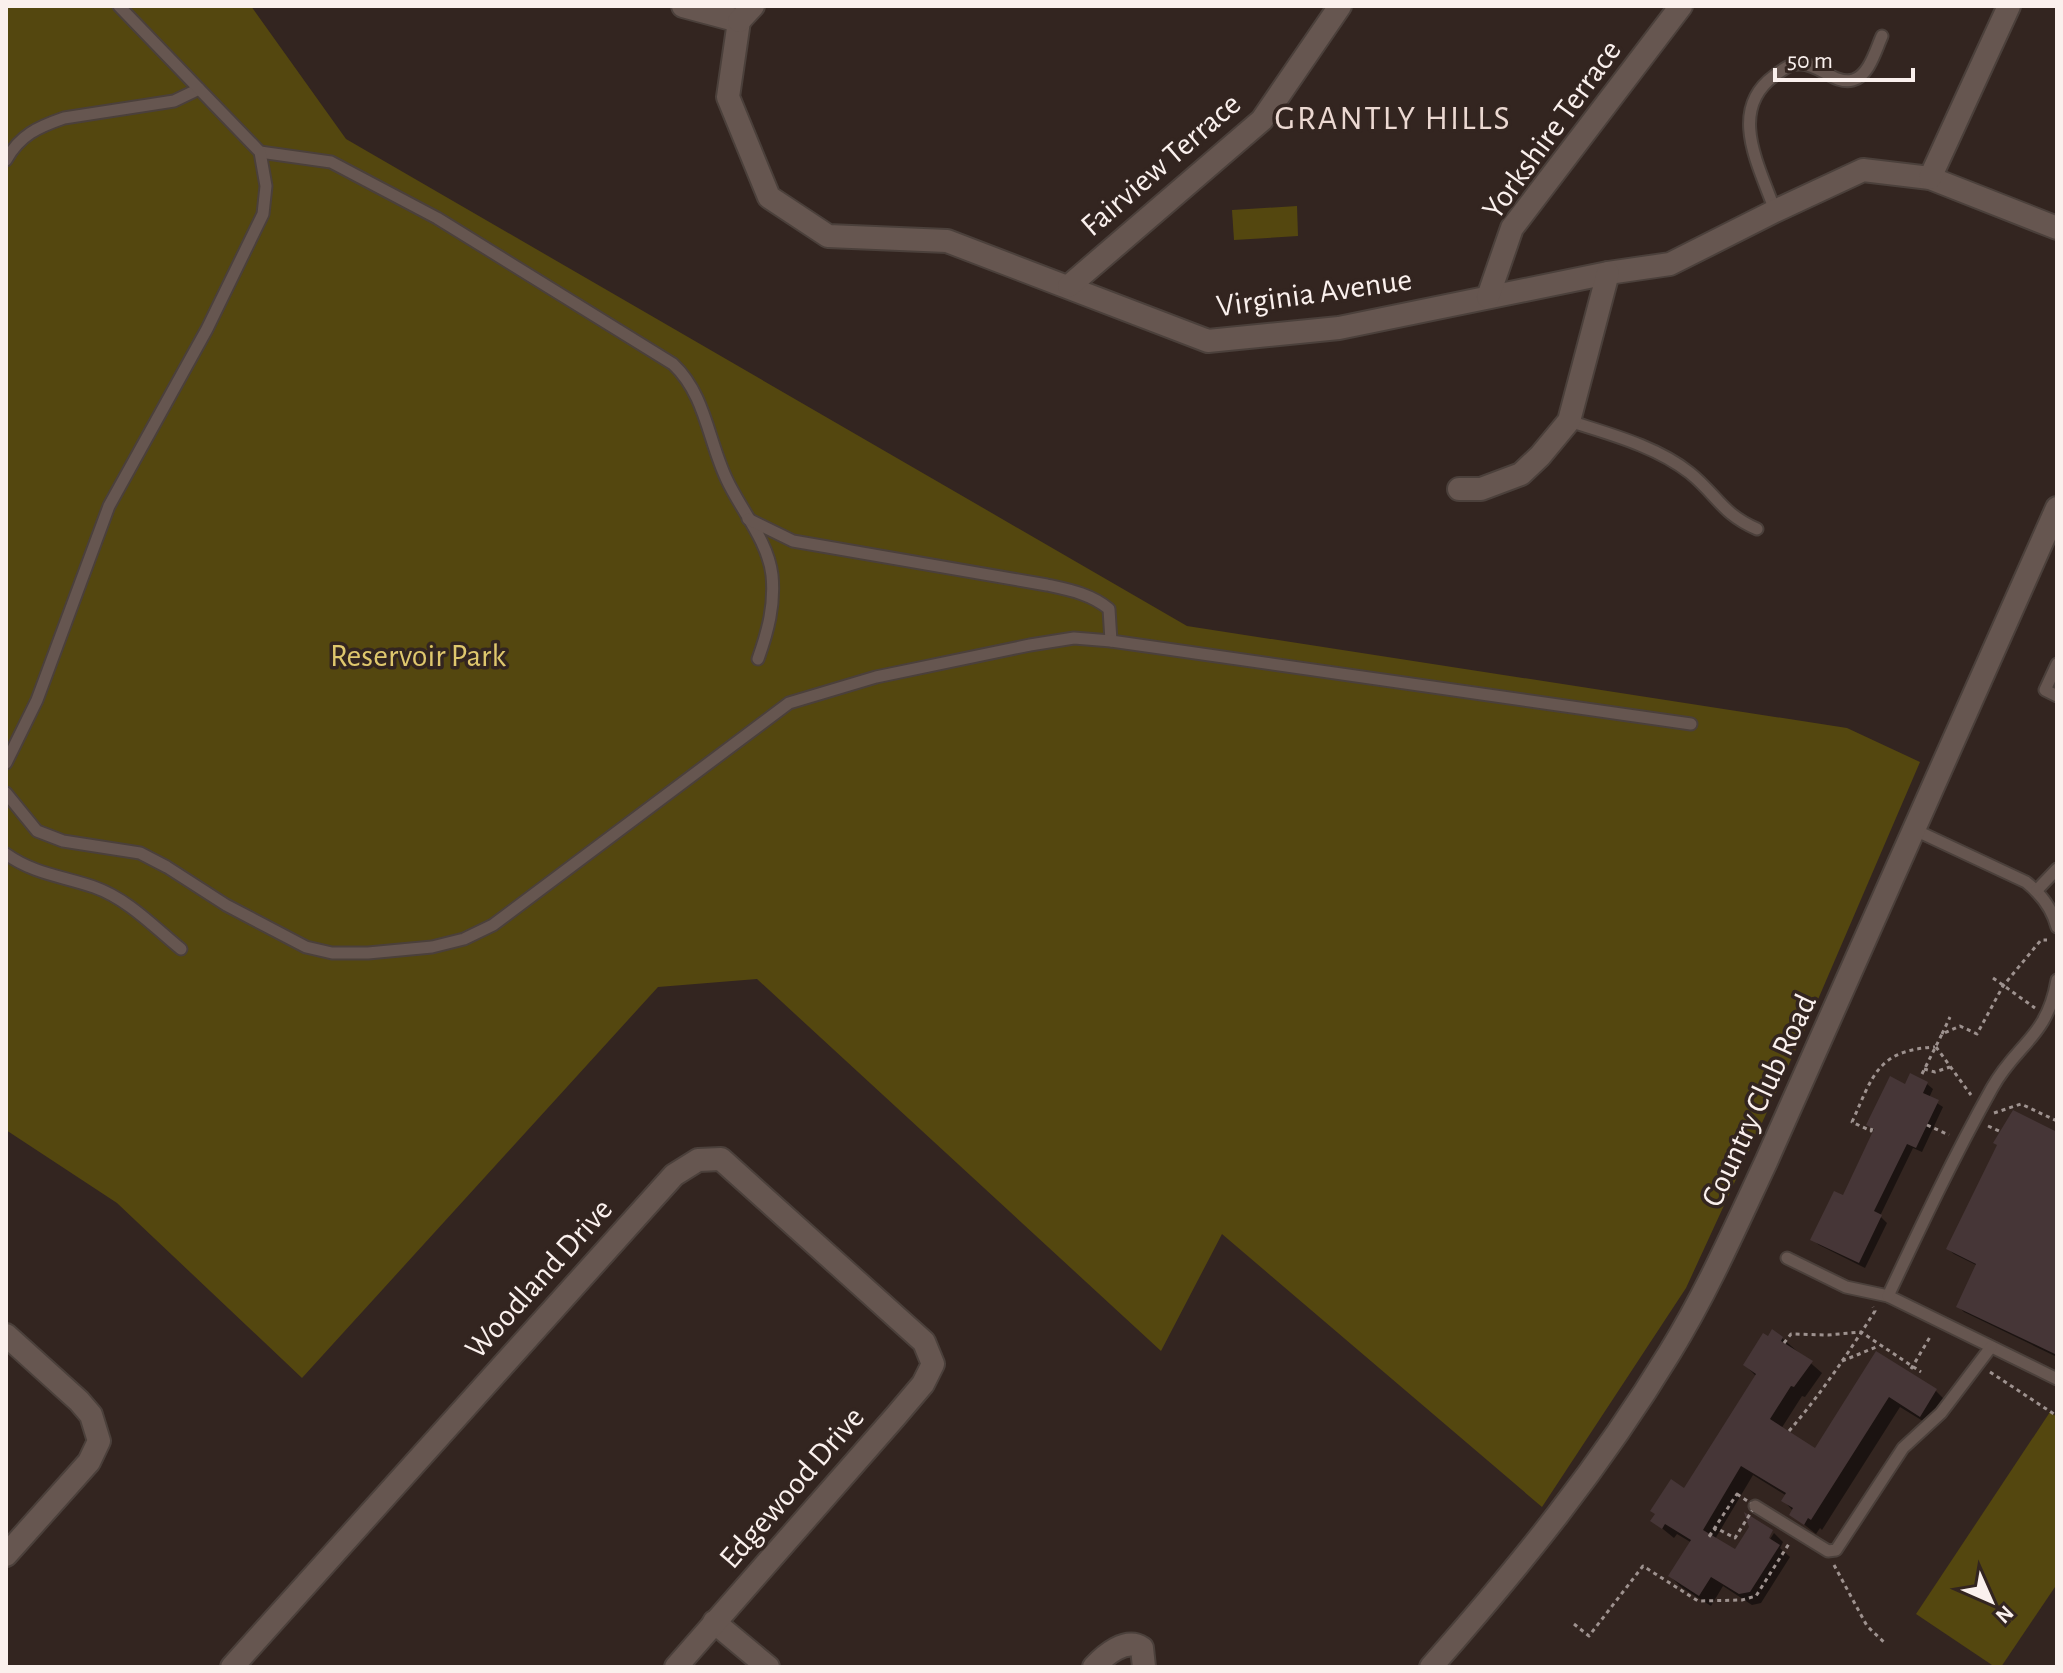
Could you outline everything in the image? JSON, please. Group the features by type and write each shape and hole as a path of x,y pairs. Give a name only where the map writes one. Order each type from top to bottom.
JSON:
{"street":[{"name":"Virginia Avenue","path":"683,6 746,14 728,97 769,197 828,236 947,241 1208,341 1339,328 1608,273 1670,264 1863,170 1930,178 2057,228"},
{"name":"Fairview Terrace","path":"1069,286 1262,120 1340,6"},
{"name":"Yorkshire Terrace","path":"1488,297 1512,228 1681,6"},
{"path":"1930,178 2009,6"},
{"path":"1459,489 1481,489 1521,474 1569,421 1608,273"},
{"name":"Country Club Road","path":"1431,1667 1553,1524 1612,1442 1671,1350 1766,1162 2057,508"},
{"name":"Woodland Drive","path":"232,1667 674,1175 698,1160 721,1159 924,1342"},
{"path":"6,1335 79,1401 91,1415 99,1441 89,1462 6,1555"},
{"name":"Edgewood Drive","path":"676,1667 923,1384 933,1364 924,1342"},
{"path":"714,1622 768,1667"},
{"path":"1094,1667 1126,1644 1135,1643 1143,1657"}],"lane":[{"path":"6,763 37,700 109,506 207,329 263,214 266,186 260,152 119,6"},
{"path":"1775,211 1749,143 1751,116 1761,88 1781,71 1799,63 1840,80 1857,79 1864,73 1882,36"},
{"path":"6,160 18,141 49,123 174,101 199,89"},
{"path":"260,152 331,162 437,218 673,364 687,378 698,399 725,476 761,541 771,572 773,602 769,629 758,659"},
{"path":"1569,421 1669,459 1691,473 1727,512 1757,529"},
{"path":"748,519 793,541 1079,592 1098,600 1109,609 1111,641"},
{"path":"6,793 37,831 63,841 140,853 226,905 306,947 332,953 368,953 432,947 464,939 493,925 789,703 876,677 1030,645 1074,638 1111,641 1691,724"},
{"path":"2057,664 2045,690 2057,696"},
{"path":"1915,830 2026,882 2037,890 2049,907 2057,927"},
{"path":"6,854 25,867 96,888 125,903 181,949"},
{"path":"2037,890 2057,869"},
{"path":"1888,1296 1951,1164 1993,1086 2044,1023 2057,980"},
{"path":"1787,1258 1846,1287 1888,1296 2057,1379"},
{"path":"1755,1506 1828,1551 1836,1550 1903,1448 1941,1413 1991,1347"}],"path":[{"path":"1942,1034 1960,1026 1977,1034 2003,986 2041,940 2047,940"},
{"path":"1993,978 2032,1008 2041,1008"},
{"path":"1950,1017 1923,1072 1950,1067"},
{"path":"1935,1046 1973,1099"},
{"path":"1872,1128 1871,1131 1852,1122 1878,1066 1913,1048 1935,1046"},
{"path":"2000,1100 1993,1114 2021,1104 2057,1121"},
{"path":"1985,1124 1999,1131"},
{"path":"1927,1125 1952,1137"},
{"path":"1789,1431 1810,1407 1861,1332 1875,1311 1873,1307"},
{"path":"1784,1343 1791,1334 1861,1332 1921,1372"},
{"path":"1925,1335 1926,1345"},
{"path":"1912,1368 1930,1337"},
{"path":"1841,1361 1879,1346"},
{"path":"1987,1370 2057,1416"},
{"path":"1737,1494 1755,1506 1735,1538 1716,1528 1708,1538 1737,1494"},
{"path":"1574,1624 1589,1636 1643,1566 1698,1601 1742,1600 1756,1596 1792,1541"},
{"path":"1826,1562 1836,1566 1867,1626 1886,1644"}],"green space":[{"name":"Reservoir Park","path":"6,6 251,6 346,139 1187,626 1847,728 1920,762 1807,1025 1686,1288 1542,1507 1222,1234 1161,1351 757,979 658,987 302,1378 117,1203 6,1130"},
{"path":"1297,206 1298,236 1234,240 1232,210"},
{"path":"2050,1412 2057,1417 2057,1584 2001,1667 1995,1667 1916,1614"}],"building":[{"path":"1910,1073 1928,1082 1923,1093 1939,1100 1916,1148 1907,1144 1874,1211 1882,1215 1859,1263 1810,1240 1834,1191 1843,1195 1874,1129 1866,1125 1890,1076 1905,1084"},
{"path":"2013,1110 2057,1132 2057,1355 1956,1307 1976,1264 1946,1249 1997,1145 1993,1143"},
{"path":"1772,1329 1783,1337 1781,1341 1813,1361 1794,1387 1791,1386 1770,1419 1815,1448 1876,1351 1937,1389 1920,1417 1889,1397 1811,1520 1808,1518 1804,1525 1789,1515 1793,1508 1781,1501 1786,1493 1741,1466 1703,1530 1735,1549 1749,1527 1744,1512 1773,1530 1769,1538 1780,1545 1750,1592 1739,1594 1711,1577 1699,1596 1668,1576 1691,1540 1665,1524 1662,1529 1650,1521 1655,1514 1650,1511 1671,1479 1684,1488 1756,1374 1743,1365 1763,1333 1768,1336"}],"district":[{"name":"GRANTLY HILLS","path":"1393,117"}]}
